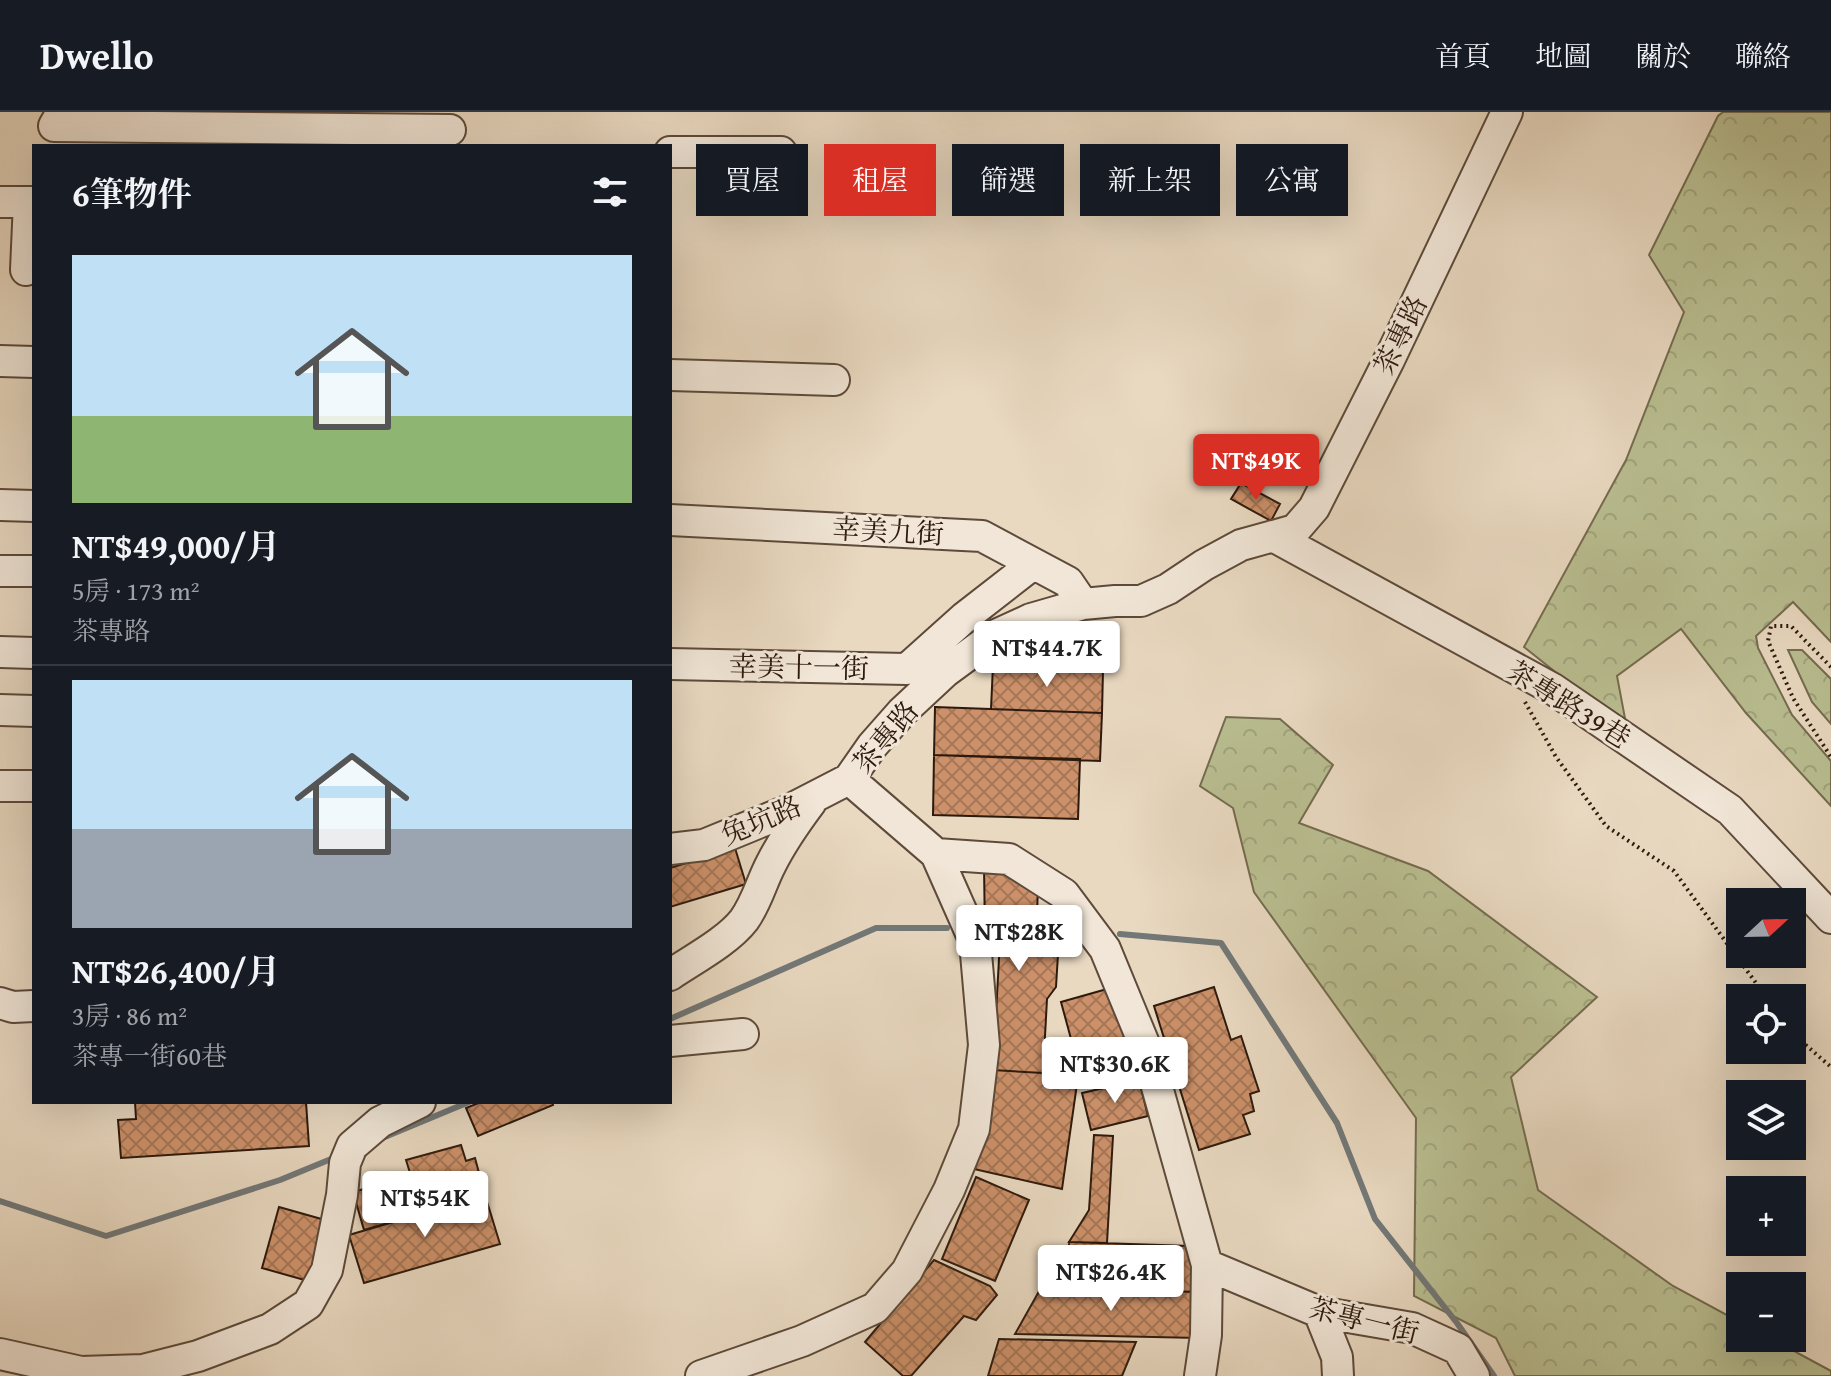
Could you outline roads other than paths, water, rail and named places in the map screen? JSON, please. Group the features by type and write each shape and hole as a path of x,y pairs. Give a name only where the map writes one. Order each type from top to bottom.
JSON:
{"street":[{"name":"茶專路","path":"701,1376 802,1341 875,1308 907,1271 949,1190 974,1129 984,1045 975,942 936,854 849,779 872,746 902,712 945,672 994,636 1031,619 1083,604 1141,601 1168,589 1241,545 1295,530 1314,508 1389,360 1507,112"},
{"path":"58,119 372,137 450,129"},
{"path":"672,152 696,152"},
{"path":"20,270 21,202"},
{"path":"0,361 32,362"},
{"path":"672,375 834,380"},
{"path":"0,505 32,506"},
{"name":"幸美九街","path":"672,520 982,536 1068,582 1083,604"},
{"name":"茶專路39巷","path":"1273,536 1553,689 1730,810 1831,918"},
{"name":"幸美十一街","path":"672,664 907,669 965,617 1033,564"},
{"path":"0,571 32,571"},
{"path":"0,652 32,653"},
{"path":"0,710 32,711"},
{"name":"兔坑路","path":"672,849 704,845 787,811 849,779"},
{"path":"0,786 32,786"},
{"path":"672,974 742,922 757,899 769,867 788,834 814,797"},
{"path":"936,854 1009,859 1064,894 1105,949 1147,1051 1207,1265 1206,1335 1200,1376"},
{"path":"0,1003 13,1007 32,1006"},
{"path":"672,1041 743,1034"},
{"path":"0,1354 81,1372 143,1370 198,1356 270,1329 308,1304 327,1270 345,1163 352,1146 380,1122 416,1104"},
{"name":"茶專一街","path":"1207,1265 1319,1312 1412,1328 1458,1349 1474,1376"},
{"path":"1319,1312 1337,1357 1338,1376"}],"waterway":[{"path":"672,1018 876,928 947,928"},
{"path":"1120,934 1221,943 1337,1123 1375,1219 1457,1323 1494,1376"},
{"path":"380,1139 464,1104"},
{"path":"0,1201 106,1236 280,1180 336,1157"}]}
